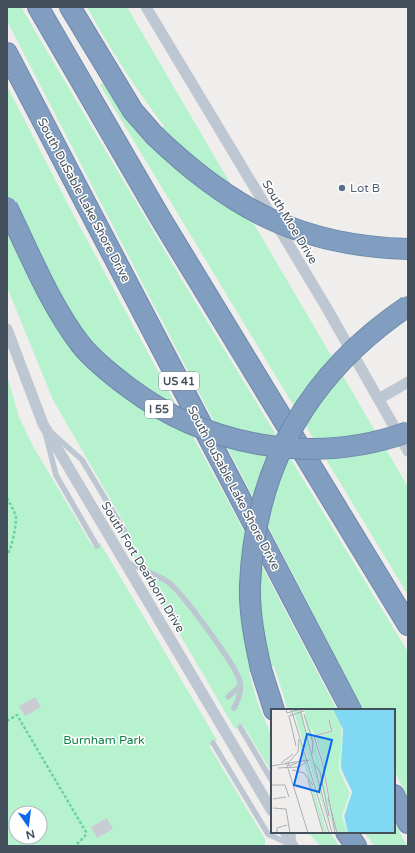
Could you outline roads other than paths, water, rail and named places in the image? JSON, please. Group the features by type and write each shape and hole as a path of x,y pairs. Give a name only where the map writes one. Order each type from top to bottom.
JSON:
{"highway":[{"path":"38,7 165,225 408,625"},
{"path":"70,7 133,110 154,135 198,175 231,199 264,217 301,232 340,243 379,248 408,249"},
{"name":"South DuSable Lake Shore Drive","path":"7,53 350,709"},
{"name":"I 55","path":"7,207 56,309 82,346 114,377 150,404 189,424 223,437 258,445 288,449 347,447 370,443 408,432"},
{"path":"274,709 261,669 254,635 250,586 260,508 271,475 294,426 305,406 324,380 368,335 408,306"},
{"path":"395,797 408,823"},
{"path":"347,833 356,846"}],"street":[{"name":"South Moe Drive","path":"146,7 325,305 408,452"},
{"name":"South Fort Dearborn Drive","path":"7,329 43,424 271,809"},
{"path":"379,400 408,382"},
{"path":"286,833 293,846"}],"lane":[{"path":"43,424 82,460 124,530"},
{"path":"43,424 56,476 96,546"},
{"path":"124,561 168,582 227,658 239,679 240,686 239,699 234,708"},
{"path":"228,697 240,686"},
{"path":"240,727 271,780"},
{"path":"213,743 268,834 293,846 293,833"}],"place":[{"name":"Lot B","path":"342,188"}],"park label":[{"name":"Burnham Park","path":"104,740"}]}
